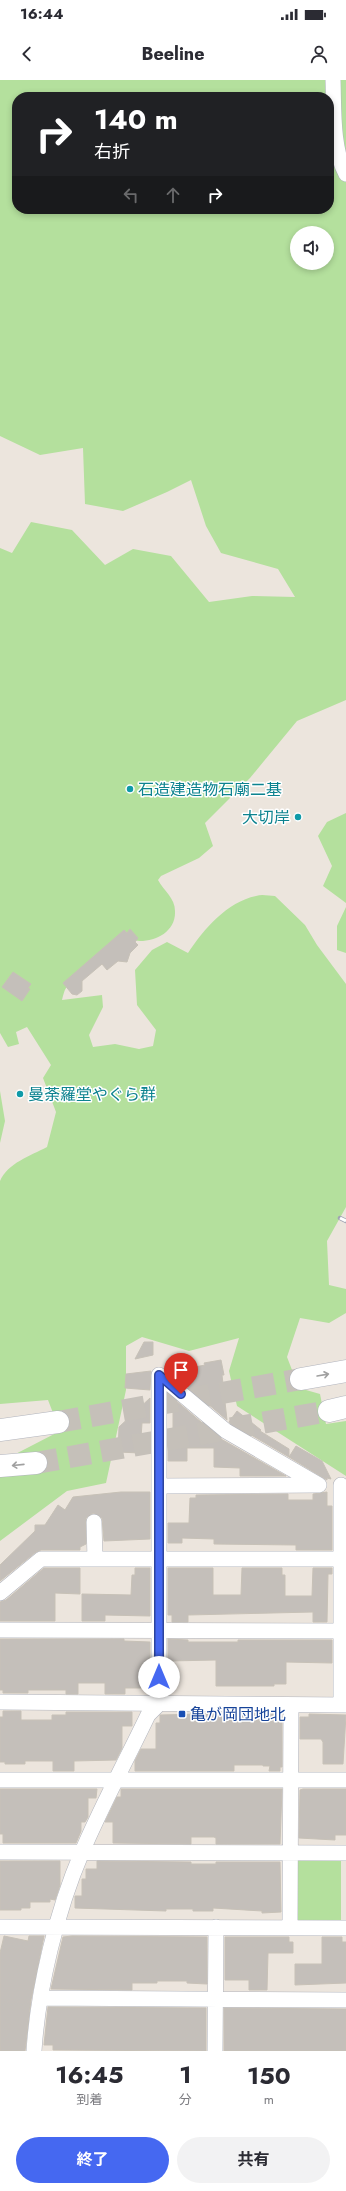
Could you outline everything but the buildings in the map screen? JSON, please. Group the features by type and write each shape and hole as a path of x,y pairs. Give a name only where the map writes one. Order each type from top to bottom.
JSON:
{"main road":[{"path":"301,1379 346,1371"},
{"path":"0,1430 32,1427 58,1422"},
{"path":"0,1444 32,1427"},
{"path":"0,1466 36,1463"}],"street":[{"path":"333,80 333,92"},
{"path":"334,125 341,165 346,174"},
{"path":"34,2051 41,1998 56,1927 82,1852 148,1715 159,1704 159,1375 226,1431 319,1485"},
{"path":"0,1702 343,1705 343,1485 159,1486"},
{"path":"94,1522 95,1559"},
{"path":"0,1593 41,1559 343,1559"},
{"path":"0,1630 343,1631"},
{"path":"290,1927 291,1705"},
{"path":"0,1780 346,1780"},
{"path":"0,1852 346,1853"},
{"path":"0,1927 346,1928"},
{"path":"215,2051 216,1928"},
{"path":"41,1998 346,2000"}],"green space":[{"path":"0,80 346,80 346,700 297,721 250,778 205,823 213,846 199,858 161,876 158,880 175,906 174,918 169,929 159,937 146,941 127,940 112,949 84,970 70,983 66,988 62,1000 102,995 103,1007 89,1035 93,1047 115,1044 139,1049 153,1046 156,1030 137,1005 135,970 152,950 167,942 188,953 201,935 226,910 245,899 261,895 275,896 305,925 317,945 346,984 346,1207 327,1241 329,1285 346,1289 346,1313 329,1323 300,1318 287,1357 299,1388 320,1394 326,1424 346,1421 346,1476 237,1406 229,1371 239,1338 189,1351 142,1337 126,1346 126,1390 106,1483 67,1491 0,1541 0,1462 60,1431 48,1400 0,1404 0,1181 8,1169 47,1147 56,1112 43,1078 51,1065 27,1027 16,1032 19,1044 8,1047 0,1033 0,548 12,553 31,522 72,530 105,565 133,549 171,556 209,602 252,596 295,597 278,569 221,553 206,526 191,480 123,511 85,504 83,448 40,455 0,436"},
{"path":"346,813 346,903 323,886 332,866 318,836 327,822"},
{"path":"346,907 346,953 337,950 337,926"},
{"path":"0,1091 5,1121 0,1143"},
{"path":"341,1857 341,1922 298,1922 295,1919 295,1860"}],"tunnel":[{"path":"58,1422 301,1379"},
{"path":"36,1463 329,1411"}],"railway":[{"path":"340,1218 346,1221"}],"place":[{"name":"石造建造物石廟二基","path":"130,789"},
{"name":"大切岸","path":"298,817"},
{"name":"曼荼羅堂やぐら群","path":"20,1094"},
{"name":"亀が岡団地北","path":"182,1714"}],"route":[{"path":"159,1677 159,1375 181,1394"}]}
